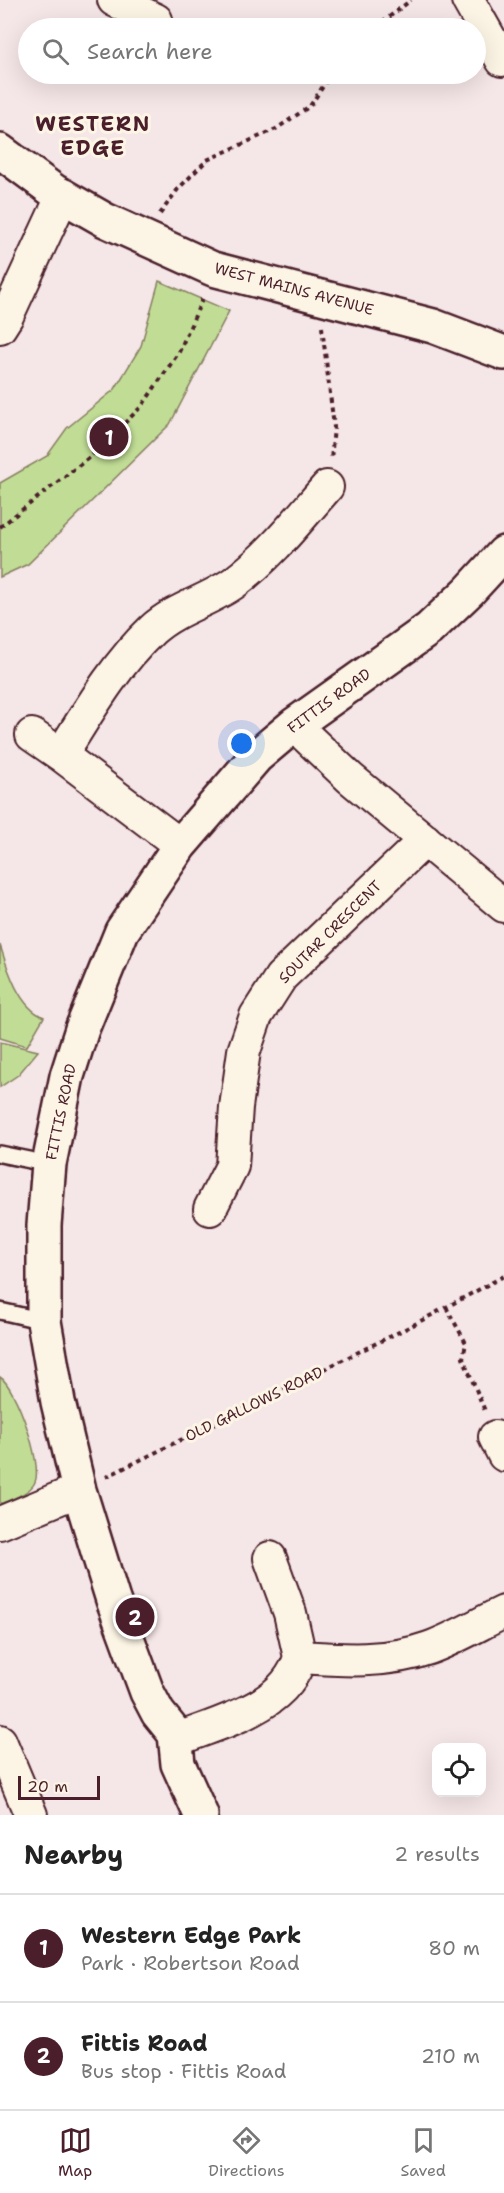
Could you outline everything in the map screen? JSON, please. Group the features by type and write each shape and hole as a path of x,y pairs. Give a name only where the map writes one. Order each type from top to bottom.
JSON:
{"street":[{"path":"114,0 152,18"},
{"path":"468,0 478,18"},
{"path":"486,31 503,61"},
{"name":"WEST MAINS AVENUE","path":"0,151 63,195 105,220 213,269 433,326 504,353"},
{"path":"0,327 63,195"},
{"path":"61,755 89,710 127,658 153,628 171,615 233,583 269,553 327,487"},
{"name":"FITTIS ROAD","path":"201,1815 178,1764 175,1734 158,1713 147,1692 113,1600 78,1490 58,1402 44,1321 44,1225 49,1164 67,1076 82,1029 122,931 180,845 256,757 294,725 429,629 504,553"},
{"path":"294,725 350,778 504,906"},
{"path":"32,735 180,845"},
{"name":"SOUTAR CRESCENT","path":"210,1209 232,1166 236,1107 244,1051 256,1016 281,977 425,840"},
{"path":"0,1523 78,1490"},
{"path":"176,1740 243,1713 266,1701 288,1683 296,1670 300,1657 290,1613 270,1558"},
{"path":"300,1657 365,1660 407,1654 430,1648 504,1612"},
{"path":"0,1741 31,1815"}],"lane":[{"path":"0,1154 49,1164"},
{"path":"0,1311 44,1321"}],"path":[{"path":"388,18 411,0"},
{"path":"147,239 160,213 178,189 207,160 276,129 310,106 324,84"},
{"path":"0,527 92,456 142,406 179,352 199,308 213,269"},
{"path":"319,295 334,427 327,487"},
{"name":"OLD GALLOWS ROAD","path":"78,1490 405,1330 504,1276"},
{"path":"446,1307 466,1343 463,1358 499,1446"}],"green space":[{"path":"159,281 229,311 170,424 28,564 0,577 0,483 47,456 67,428 115,389 141,346"},
{"path":"0,945 10,976 21,996 35,1012 44,1017 27,1046 0,1038"},
{"path":"0,1042 38,1051 18,1075 0,1087"},
{"path":"0,1377 13,1395 26,1426 32,1444 36,1473 35,1482 29,1490 0,1504"}],"place":[{"name":"Western Edge Park","path":"109,437"},
{"name":"Fittis Road","path":"135,1617"}],"district":[{"name":"WESTERN EDGE","path":"93,136"}]}
